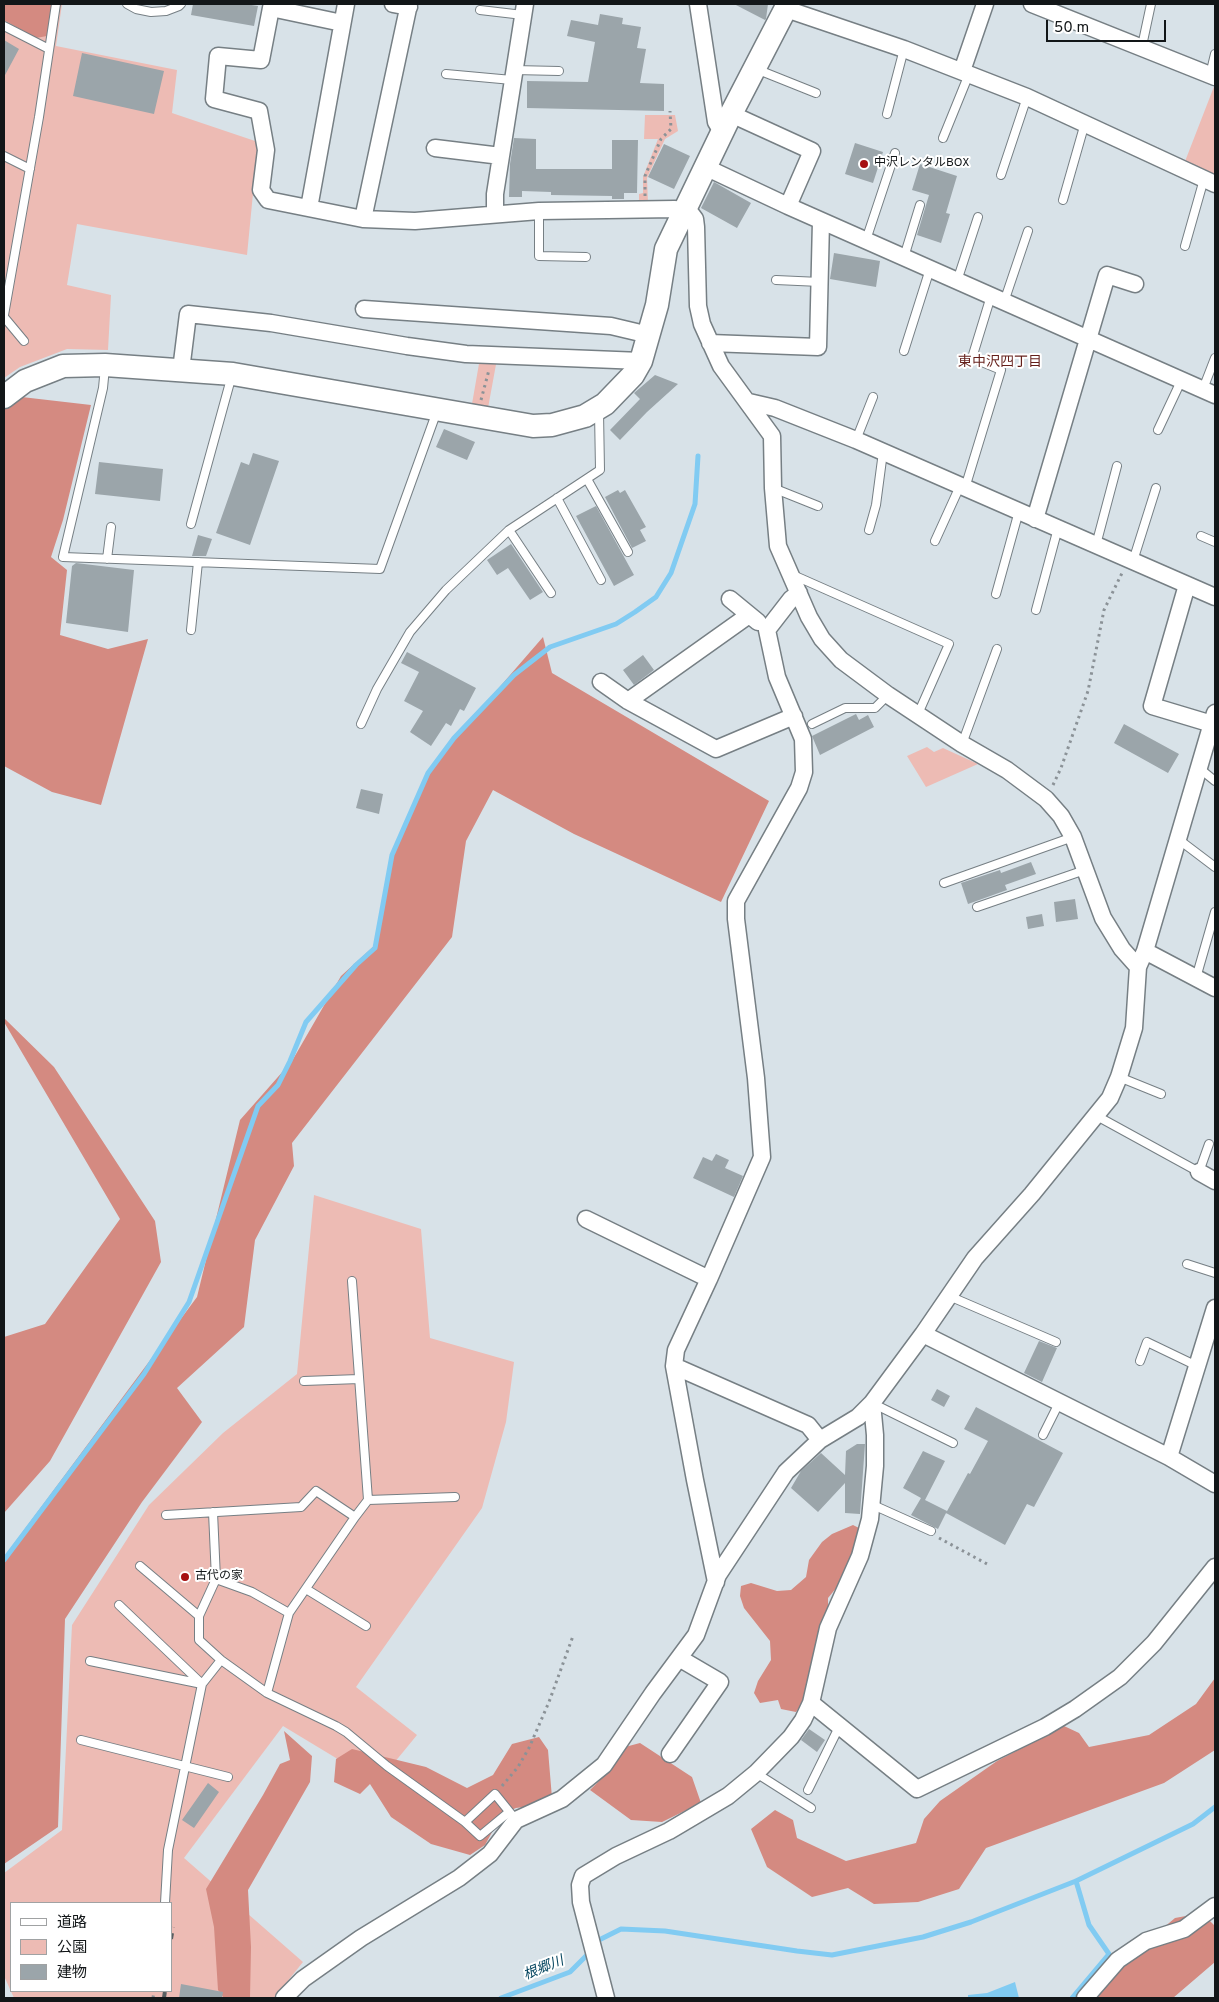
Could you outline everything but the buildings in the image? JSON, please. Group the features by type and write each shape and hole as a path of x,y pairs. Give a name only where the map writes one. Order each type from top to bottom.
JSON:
{"street":[{"path":"309,208 346,4"},
{"path":"698,4 716,122 726,123 812,151 788,206"},
{"path":"966,73 985,4"},
{"path":"363,218 404,5"},
{"path":"1037,5 1213,76"},
{"path":"342,23 271,6 261,60 218,56 214,99 259,111 266,150 261,190 268,200 363,218 415,221 495,213 674,209 686,212 695,219 698,306 702,324 721,366 772,436 773,488 778,546 809,617 822,639 841,660 888,695 962,744 1007,770 1046,799 1061,816 1073,837 1103,918 1122,949 1138,967"},
{"path":"4,397 25,381 63,366 105,365 233,374 533,426 571,421 599,408 633,375 641,361 657,305 666,249 686,212 726,123 787,6 1027,97 1210,181"},
{"path":"495,213 495,194 500,156 524,9"},
{"path":"434,148 500,156"},
{"path":"705,167 821,221 1209,392"},
{"path":"710,343 818,347 821,221"},
{"path":"1035,518 1090,339 1107,274 1135,284"},
{"path":"364,309 611,326 649,335"},
{"path":"181,370 188,314 271,323 466,354 641,361"},
{"path":"749,402 775,408 856,440 1215,597"},
{"path":"284,1998 303,1979 361,1938 459,1878 490,1854 513,1816 562,1799 604,1765 696,1635 718,1575 786,1472 820,1440 858,1417 872,1403 923,1334 975,1258 1032,1194 1110,1098 1120,1077 1134,1028 1138,967 1145,951 1214,718 1152,706 1187,585"},
{"path":"767,630 791,599 799,593"},
{"path":"716,1582 674,1366 676,1350 762,1157 756,1078 736,919 736,901 798,788 804,772 803,740 777,676 767,630 730,599"},
{"path":"628,702 749,616"},
{"path":"601,682 628,702 716,749 794,716"},
{"path":"1145,951 1215,988"},
{"path":"1199,1172 1215,1181"},
{"path":"586,1220 709,1279"},
{"path":"1168,1457 1215,1308"},
{"path":"923,1334 1168,1457 1215,1484"},
{"path":"674,1366 808,1425 820,1440"},
{"path":"606,1998 581,1902 580,1885 584,1876 616,1856 669,1831 728,1796 756,1772 791,1737 803,1720 811,1703 828,1628 860,1556 872,1505 875,1435 872,1403"},
{"path":"811,1703 917,1789 1045,1727 1120,1677 1154,1644 1215,1567"},
{"path":"670,1754 720,1682 679,1658"},
{"path":"1085,1998 1118,1960 1125,1955 1146,1941 1184,1929 1215,1906"}],"lane":[{"path":"24,342 4,316 56,4"},
{"path":"127,4 136,9 151,12 166,11 181,4"},
{"path":"1142,46 1151,4"},
{"path":"480,10 524,9"},
{"path":"4,26 49,49"},
{"path":"887,114 904,49"},
{"path":"1213,76 1215,54"},
{"path":"754,68 816,93"},
{"path":"446,74 513,75 559,71"},
{"path":"943,138 966,73"},
{"path":"1001,175 1027,97"},
{"path":"1063,200 1085,124"},
{"path":"866,240 895,154"},
{"path":"4,156 30,169"},
{"path":"1185,246 1210,181"},
{"path":"904,257 920,205"},
{"path":"539,211 539,256 586,257"},
{"path":"957,281 978,217"},
{"path":"935,541 963,487 1001,370 972,358 1028,231"},
{"path":"904,351 930,269"},
{"path":"776,280 820,282"},
{"path":"1209,392 1215,358"},
{"path":"105,365 104,388 63,557 380,569 437,409"},
{"path":"191,524 233,374"},
{"path":"1158,430 1182,379"},
{"path":"856,440 872,397"},
{"path":"361,724 377,689 410,632 446,590 509,530 600,470 599,408"},
{"path":"869,530 876,505 883,452"},
{"path":"1096,545 1117,466"},
{"path":"587,479 628,552"},
{"path":"773,488 818,506"},
{"path":"1130,560 1156,488"},
{"path":"557,498 601,580"},
{"path":"996,594 1019,511"},
{"path":"106,559 111,527"},
{"path":"1036,610 1058,528"},
{"path":"509,530 550,593"},
{"path":"1201,536 1215,542"},
{"path":"191,630 198,562"},
{"path":"791,574 949,644 918,714"},
{"path":"962,744 997,649"},
{"path":"812,724 846,708 875,708 888,695"},
{"path":"1199,768 1215,781"},
{"path":"944,883 1073,837"},
{"path":"1178,839 1215,867"},
{"path":"978,907 1085,870"},
{"path":"1196,978 1215,912"},
{"path":"1120,1077 1161,1094"},
{"path":"1095,1115 1199,1172 1209,1144"},
{"path":"1187,1264 1215,1273"},
{"path":"267,1693 289,1613 368,1500 352,1281"},
{"path":"949,1296 1056,1342"},
{"path":"1140,1361 1147,1342 1197,1366"},
{"path":"304,1381 359,1378"},
{"path":"872,1403 953,1443"},
{"path":"1043,1434 1059,1403"},
{"path":"166,1515 301,1507 316,1490 355,1517"},
{"path":"368,1500 455,1498"},
{"path":"872,1505 931,1531"},
{"path":"213,1512 216,1579 199,1616 199,1640 220,1660 267,1693 336,1726 387,1766 465,1822 480,1836 513,1816 495,1794 465,1822"},
{"path":"140,1566 199,1616"},
{"path":"216,1579 252,1592 289,1613"},
{"path":"306,1588 366,1626"},
{"path":"119,1605 202,1684"},
{"path":"165,1902 168,1850 202,1684 220,1660"},
{"path":"90,1661 202,1684"},
{"path":"808,1790 840,1725"},
{"path":"81,1740 228,1776"},
{"path":"756,1772 811,1808"}],"path":[{"path":"646,210 645,176 661,139 671,128 670,111"},
{"path":"479,408 493,355"},
{"path":"1046,799 1061,768 1088,691 1104,610 1130,560"},
{"path":"931,1531 932,1534 989,1565"},
{"path":"495,1794 518,1767 529,1748 550,1702 573,1636"}],"green space":[{"path":"4,4 62,4 56,46 177,70 172,113 258,142 247,255 77,224 67,285 111,295 108,350 67,349 20,367 4,378"},
{"path":"1215,84 1215,179 1184,164"},
{"path":"645,115 675,115 678,131 665,139 647,178 648,203 639,203 639,194 643,193 643,177 658,139 644,139"},
{"path":"480,358 497,359 488,408 472,404"},
{"path":"927,747 934,752 943,748 978,764 926,787 907,756"},
{"path":"314,1195 421,1229 430,1338 514,1362 506,1422 482,1508 356,1687 417,1735 385,1774 336,1758 283,1726 184,1858 303,1962 274,1998 14,1998 11,1992 172,1992 172,1902 10,1902 10,1989 4,1976 4,1873 62,1830 72,1625 149,1505 223,1433 297,1374"}],"shaded area":[{"path":"4,4 52,4 47,36 36,38 4,20"},
{"path":"13,396 91,405 63,520 51,557 67,570 60,635 108,649 148,639 101,805 52,792 4,766 4,408"},
{"path":"543,637 552,673 769,801 721,902 574,834 493,790 466,841 452,937 292,1143 294,1166 255,1240 244,1327 177,1388 202,1422 142,1502 65,1619 58,1827 4,1864 4,1557 197,1297 240,1120 292,1061 341,976 375,945 392,853 432,765"},
{"path":"4,1018 54,1067 155,1221 161,1262 50,1461 4,1513 4,1337 45,1324 120,1219 4,1022"},
{"path":"853,1525 863,1530 842,1581 828,1598 828,1613 807,1696 796,1712 781,1709 778,1700 760,1703 754,1693 758,1681 771,1660 770,1641 744,1608 740,1596 741,1586 751,1583 777,1591 791,1590 806,1577 809,1560 822,1542 832,1534"},
{"path":"1215,1678 1215,1750 1164,1783 986,1848 959,1889 918,1902 874,1904 848,1888 812,1897 767,1867 751,1829 775,1810 793,1820 797,1838 846,1861 916,1843 924,1819 940,1801 997,1761 1064,1726 1079,1733 1089,1747 1149,1735 1196,1704"},
{"path":"284,1731 312,1756 310,1782 248,1890 251,1947 250,1998 224,1998 218,1990 214,1927 206,1889 280,1764 290,1760"},
{"path":"539,1737 548,1750 552,1798 540,1805 516,1808 502,1814 485,1845 470,1855 431,1844 391,1817 370,1784 360,1794 334,1782 336,1759 352,1749 426,1767 467,1788 493,1775 512,1744"},
{"path":"640,1743 692,1777 701,1803 662,1822 631,1820 590,1790 610,1770 625,1747"},
{"path":"1202,1913 1215,1926 1215,1962 1173,1998 1092,1998 1121,1963 1175,1918"}],"water":[{"path":"1015,1982 1019,1998 968,1998 968,1995 987,1993"}],"waterway":[{"path":"4,1560 144,1374 189,1302 258,1106 278,1085 306,1022 356,965 375,948 392,855 428,773 454,738 514,675 550,647 616,624 656,597 671,573 695,504 698,456"},
{"path":"597,1941 621,1929 665,1931 832,1955 923,1937 971,1922 1076,1881 1193,1824 1215,1807"},
{"path":"1072,1998 1109,1954 1089,1925 1076,1881"},
{"name":"根郷川","path":"501,1998 570,1972 589,1953"}],"railway":[{"path":"172,1933 173,1927"},
{"path":"164,1998 165,1992"}],"place":[{"name":"中沢レンタルBOX","path":"864,164"},
{"name":"古代の家","path":"185,1577"}],"district":[{"name":"東中沢四丁目","path":"1000,363"}]}
